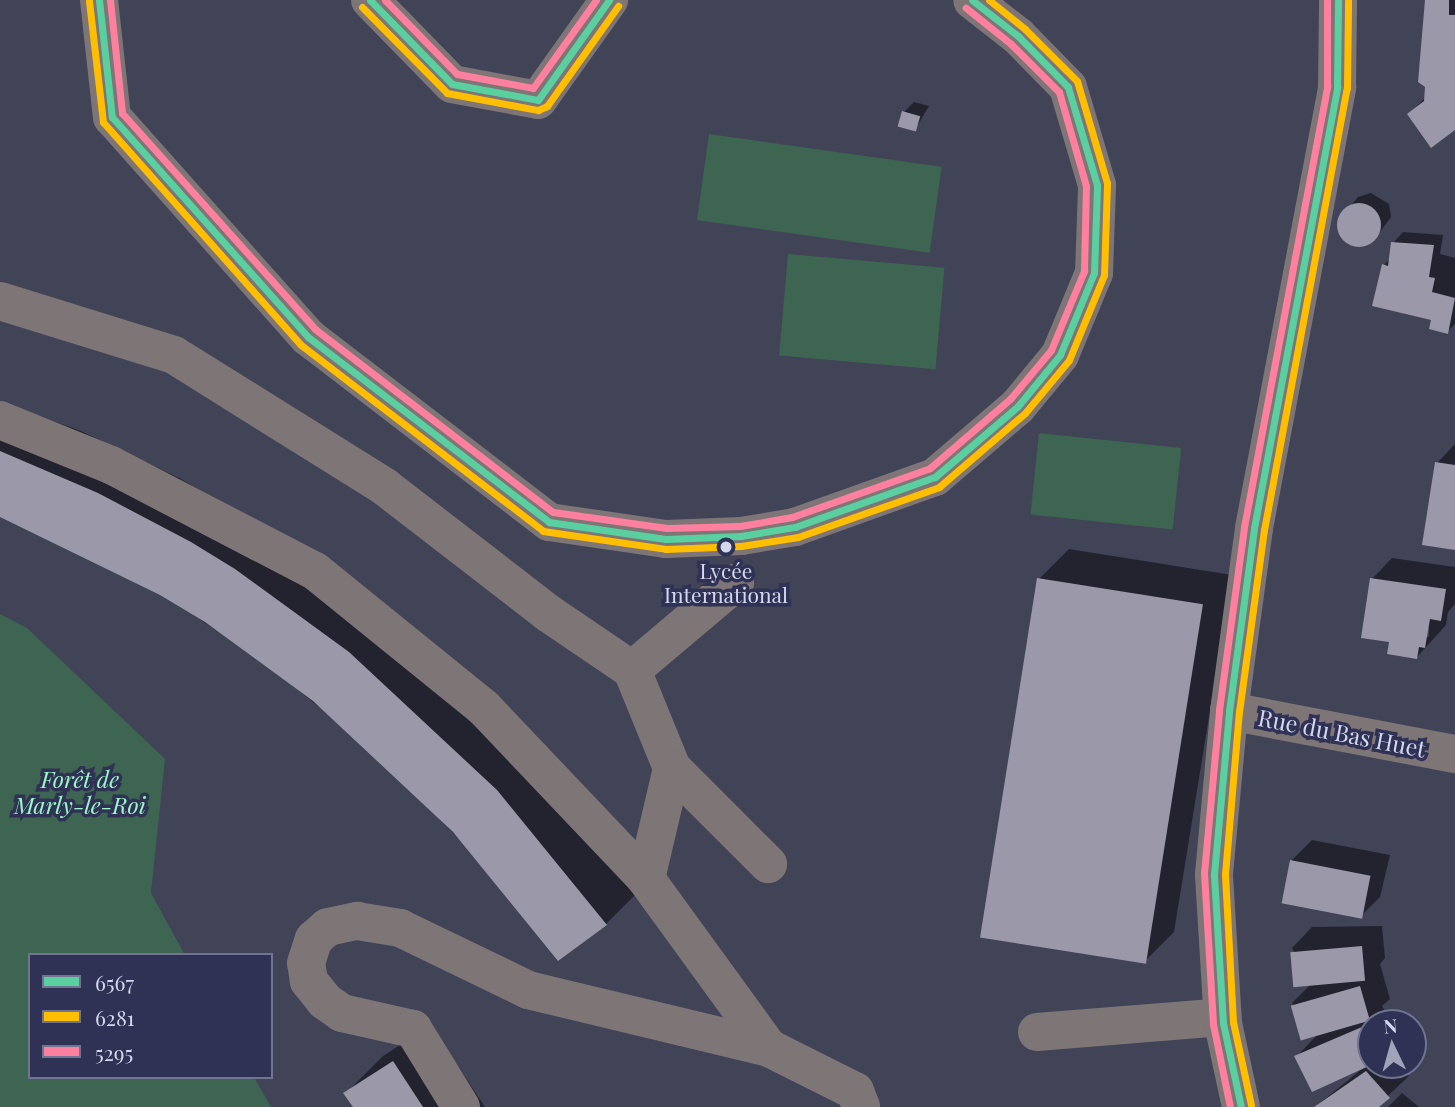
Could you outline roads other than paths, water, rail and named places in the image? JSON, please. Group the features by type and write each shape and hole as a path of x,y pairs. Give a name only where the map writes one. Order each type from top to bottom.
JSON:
{"street":[{"path":"99,0 112,117 308,337 549,522 666,539 741,536 795,527 934,477 1018,406 1060,355 1094,273 1097,185 1068,87 1018,36 972,0"},
{"path":"370,0 452,84 538,100 609,0"},
{"path":"1241,1107 1222,1017 1214,874 1229,711 1254,528 1337,87 1338,0"},
{"path":"0,301 174,355 385,487 548,613 632,670 671,768 768,864"},
{"path":"0,420 111,465 316,571 484,708 646,879 769,1048"},
{"path":"632,670 735,583"},
{"name":"Rue du Bas Huet","path":"1229,711 1455,754"},
{"path":"646,879 671,768"},
{"path":"461,1107 413,1029 342,1013 325,1001 309,981 306,963 314,939 328,927 357,921 400,928 528,990 769,1048 834,1084 855,1091 861,1107"},
{"path":"1037,1032 1222,1017"}],"place":[{"name":"Lycée International","path":"726,547"}],"park label":[{"name":"Forêt de Marly-le-Roi","path":"80,792"}]}
